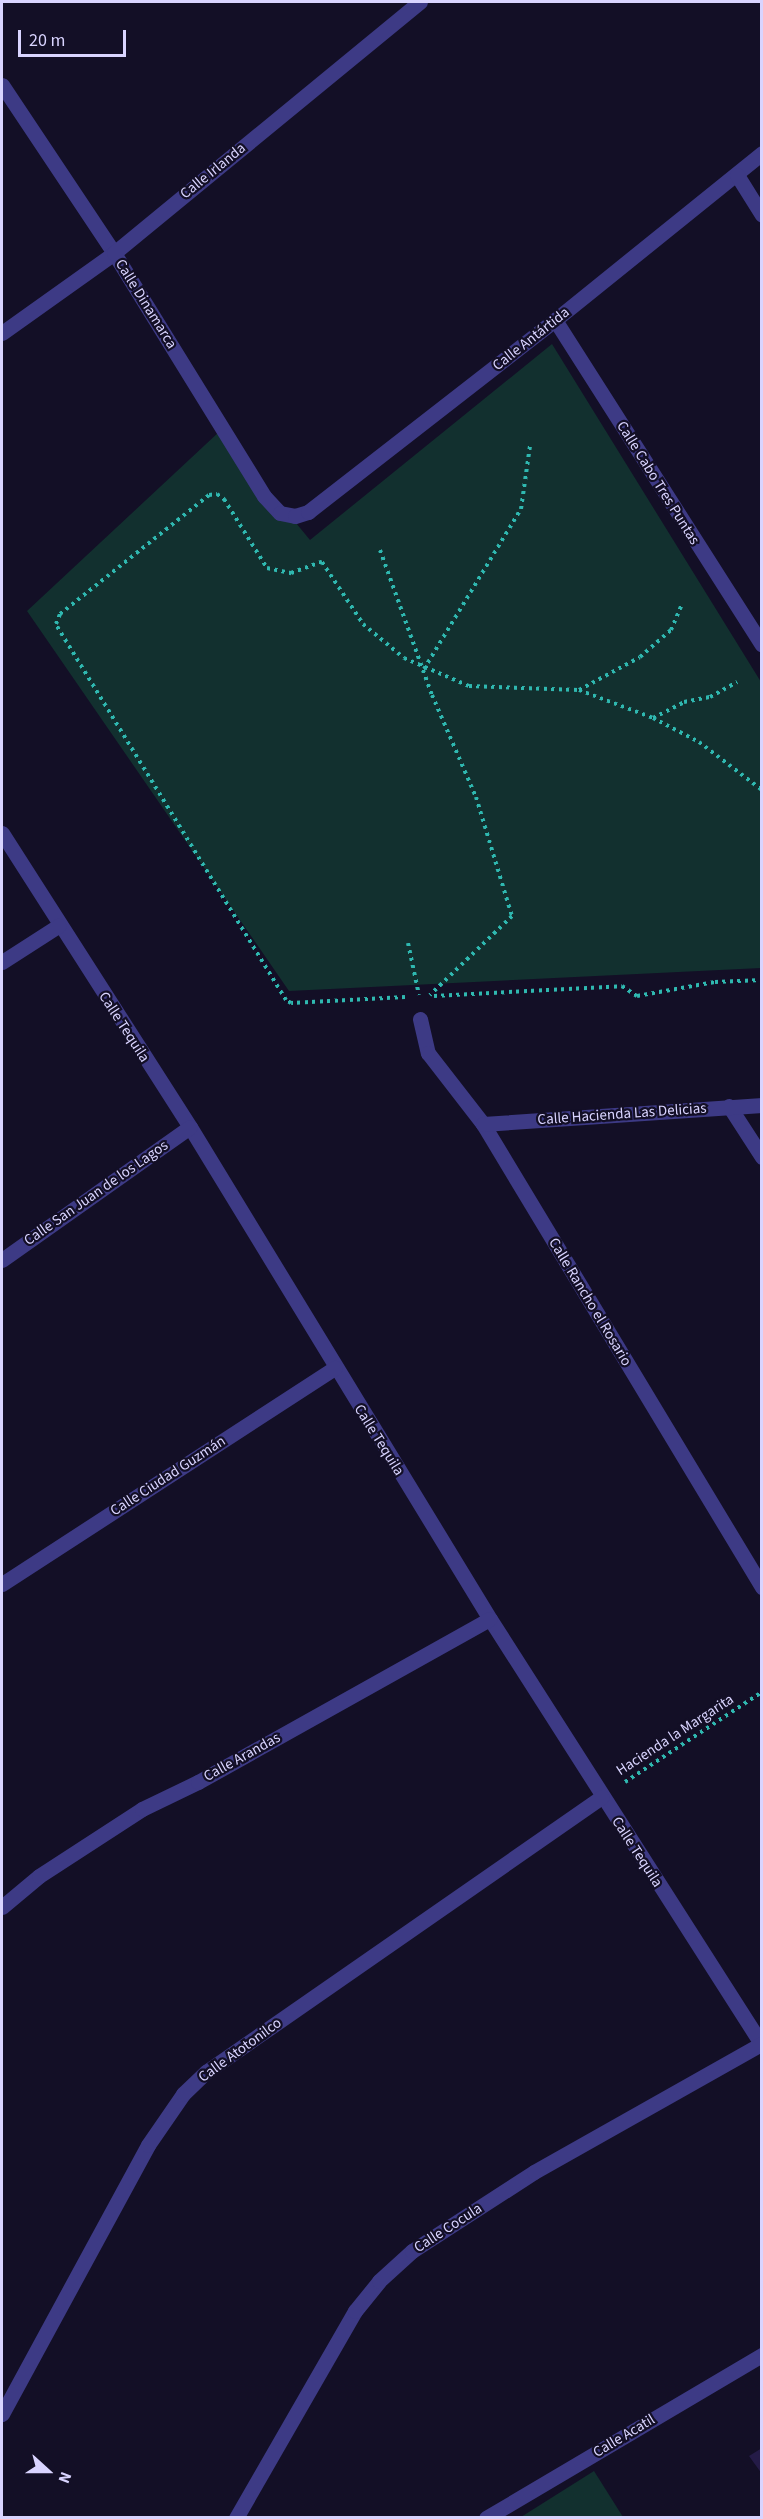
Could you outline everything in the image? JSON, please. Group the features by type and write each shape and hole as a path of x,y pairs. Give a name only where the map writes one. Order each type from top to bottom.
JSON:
{"street":[{"name":"Calle Irlanda","path":"2,333 114,253 420,2"},
{"name":"Calle Dinamarca","path":"2,84 114,253 264,496 280,513 295,516"},
{"name":"Calle Antártida","path":"295,516 308,512 555,320 762,153"},
{"path":"737,175 762,215"},
{"name":"Calle Cabo Tres Puntas","path":"555,320 762,645"},
{"name":"Calle Tequila","path":"2,833 58,926 190,1127 490,1619 761,2044"},
{"path":"2,962 58,926"},
{"name":"Calle Rancho el Rosario","path":"420,1020 428,1053 483,1124 762,1587"},
{"name":"Calle Hacienda Las Delicias","path":"483,1124 762,1105"},
{"path":"729,1106 762,1157"},
{"name":"Calle San Juan de los Lagos","path":"2,1260 190,1127"},
{"name":"Calle Ciudad Guzmán","path":"2,1584 335,1368"},
{"name":"Calle Arandas","path":"2,1907 39,1876 142,1809 198,1782 490,1619"},
{"name":"Calle Atotonilco","path":"2,2414 148,2145 183,2094 206,2072 602,1797"},
{"name":"Calle Cocula","path":"236,2517 355,2311 404,2259 534,2172 761,2044"},
{"name":"Calle Acatil","path":"486,2517 762,2355"}],"path":[{"path":"424,669 521,509 530,446"},
{"path":"762,790 699,742 653,718 579,690 469,686 424,669 404,658 363,624 322,562 291,573 267,568 217,494 209,495 55,620 91,686 286,1000 291,1003 622,986 637,996 715,982 762,980"},
{"path":"380,550 424,669 477,797 512,916 430,996"},
{"path":"579,690 640,657 671,630 681,606"},
{"path":"653,718 684,702 710,698 736,682"},
{"path":"408,943 420,997"},
{"name":"Hacienda la Margarita","path":"602,1797 762,1692"}],"green space":[{"path":"552,344 761,682 761,968 289,991 27,611 220,431 310,540"},
{"path":"594,2471 623,2517 521,2517"}],"building":[{"path":"762,2448 762,2474 749,2456"}]}
